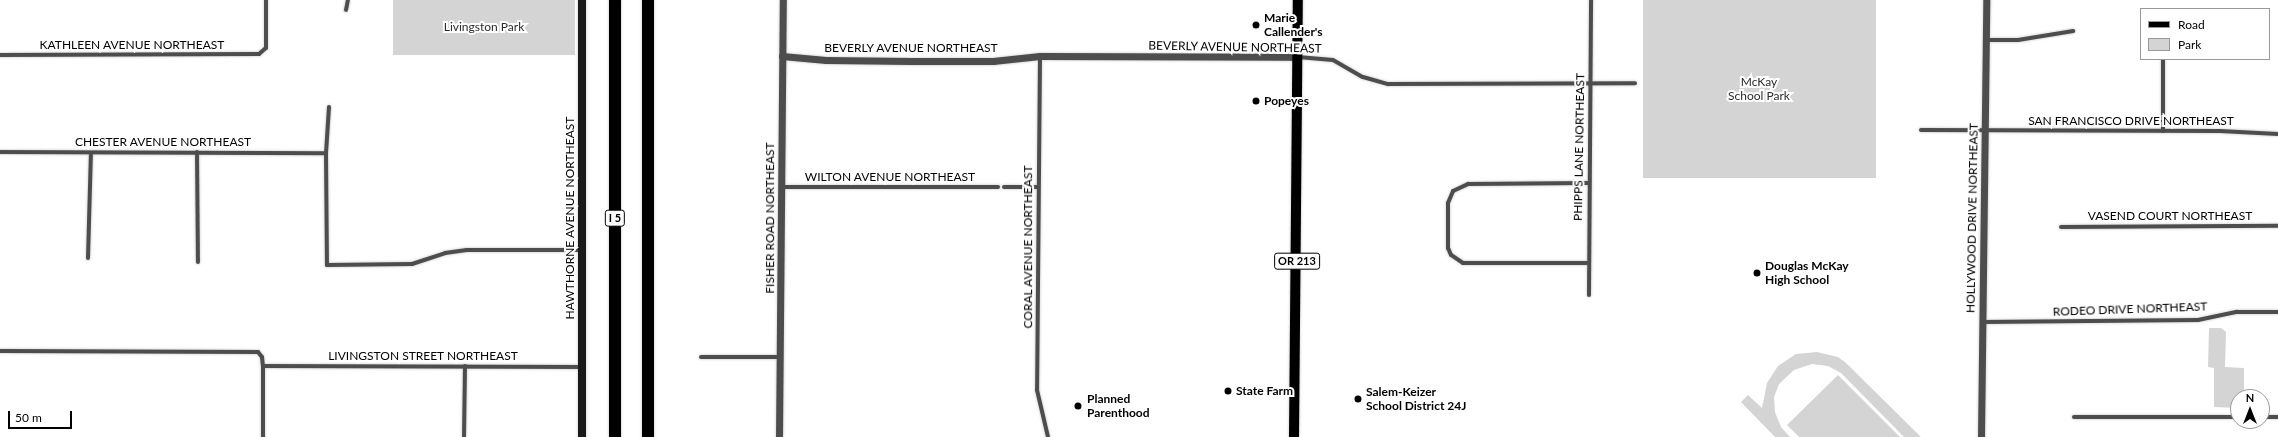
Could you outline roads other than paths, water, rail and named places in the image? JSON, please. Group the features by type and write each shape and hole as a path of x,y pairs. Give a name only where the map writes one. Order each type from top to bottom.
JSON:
{"highway":[{"name":"I 5","path":"615,0 615,437"},
{"path":"648,0 648,437"}],"main road":[{"name":"HAWTHORNE AVENUE NORTHEAST","path":"582,0 582,437"},
{"name":"OR 213","path":"1294,437 1298,0"}],"street":[{"name":"KATHLEEN AVENUE NORTHEAST","path":"0,55 252,54 264,52 266,0"},
{"path":"346,10 348,0"},
{"name":"FISHER ROAD NORTHEAST","path":"779,437 783,0"},
{"name":"PHIPPS LANE NORTHEAST","path":"1588,295 1588,183 1592,137 1591,0"},
{"name":"HOLLYWOOD DRIVE NORTHEAST","path":"1981,437 1986,0"},
{"path":"1985,40 2018,40 2073,31"},
{"name":"BEVERLY AVENUE NORTHEAST","path":"782,56 826,60 912,61 993,61 1040,56 1298,57 1333,60 1363,77 1388,84 1635,83"},
{"name":"CORAL AVENUE NORTHEAST","path":"1040,56 1037,390 1048,437"},
{"path":"2163,131 2164,60"},
{"path":"329,107 326,153 327,265 412,264 445,253 467,250 582,250"},
{"name":"SAN FRANCISCO DRIVE NORTHEAST","path":"1921,130 2163,131 2278,134"},
{"name":"CHESTER AVENUE NORTHEAST","path":"0,152 326,153"},
{"path":"197,152 198,262"},
{"path":"88,258 91,153"},
{"path":"1587,263 1463,263 1451,255 1448,248 1448,203 1453,191 1468,184 1588,183"},
{"name":"WILTON AVENUE NORTHEAST","path":"782,187 998,187"},
{"path":"1004,187 1038,187"},
{"name":"VASEND COURT NORTHEAST","path":"2061,227 2278,226"},
{"name":"RODEO DRIVE NORTHEAST","path":"1982,322 2198,320 2237,312 2278,312"},
{"path":"0,351 254,350 261,354 263,366 263,437"},
{"path":"701,357 780,357"},
{"name":"LIVINGSTON STREET NORTHEAST","path":"263,366 582,366"},
{"path":"464,366 464,437"},
{"path":"2074,417 2230,417"}],"place":[{"name":"Marie Callender's","path":"1256,25"},
{"name":"Popeyes","path":"1256,101"},
{"name":"Douglas McKay High School","path":"1757,273"},
{"name":"State Farm","path":"1228,391"},
{"name":"Salem-Keizer School District 24J","path":"1358,399"},
{"name":"Planned Parenthood","path":"1078,406"}],"park label":[{"name":"Livingston Park","path":"484,27"},
{"name":"McKay School Park","path":"1759,89"}]}
